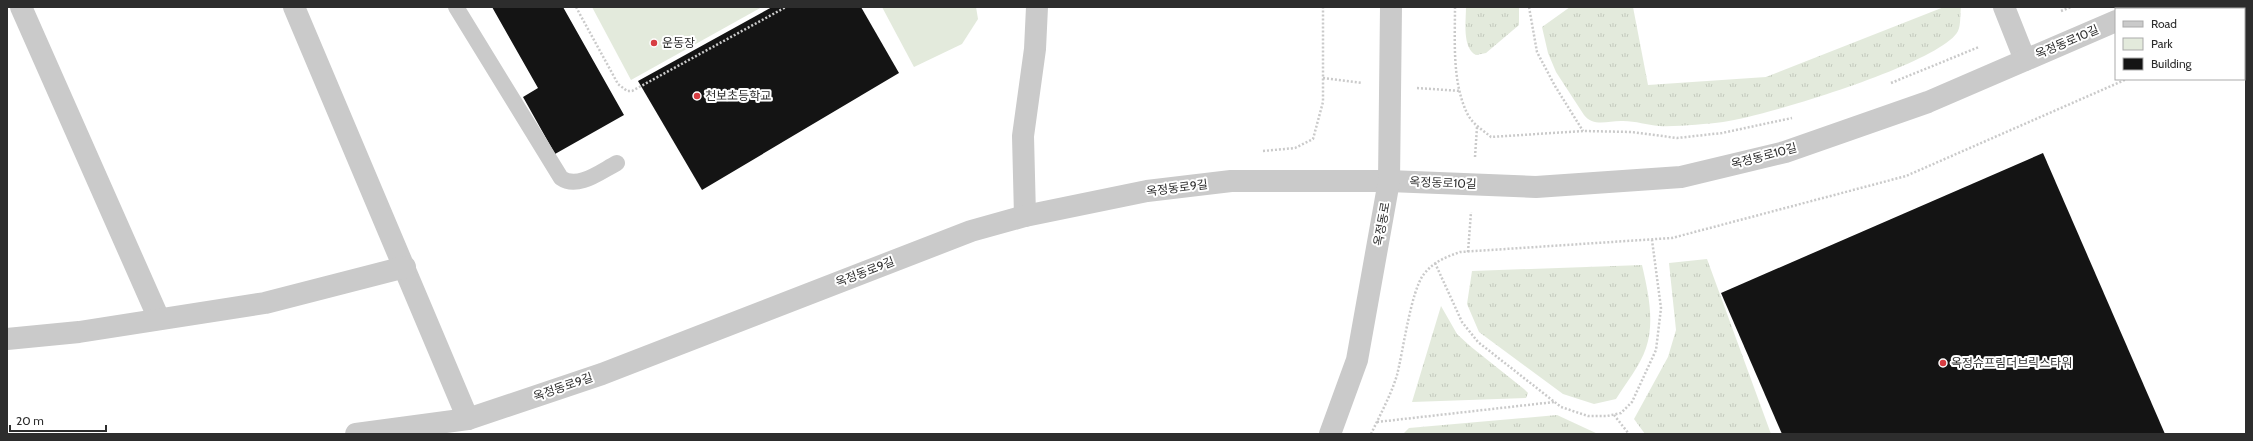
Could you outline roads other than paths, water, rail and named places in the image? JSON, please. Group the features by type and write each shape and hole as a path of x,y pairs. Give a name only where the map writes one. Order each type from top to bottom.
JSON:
{"street":[{"path":"21,7 159,319"},
{"path":"294,7 468,419"},
{"path":"1025,216 1023,136 1034,49 1037,7"},
{"name":"옥정동로","path":"1330,434 1357,360 1389,181 1391,7"},
{"path":"2004,7 2025,60"},
{"name":"옥정동로10길","path":"1389,181 1536,187 1681,177 1785,152 1928,102 2115,21"},
{"name":"옥정동로9길","path":"356,434 468,419 602,374 971,231 1025,216 1147,191 1231,181 1389,181"},
{"path":"7,340 79,332 265,303 405,267"}],"lane":[{"path":"456,7 561,178 567,182 581,182 617,163"}],"place":[{"name":"운동장","path":"654,43"},
{"name":"천보초등학교","path":"697,96"},
{"name":"옥정슈프림더브릭스타워","path":"1943,363"}]}
